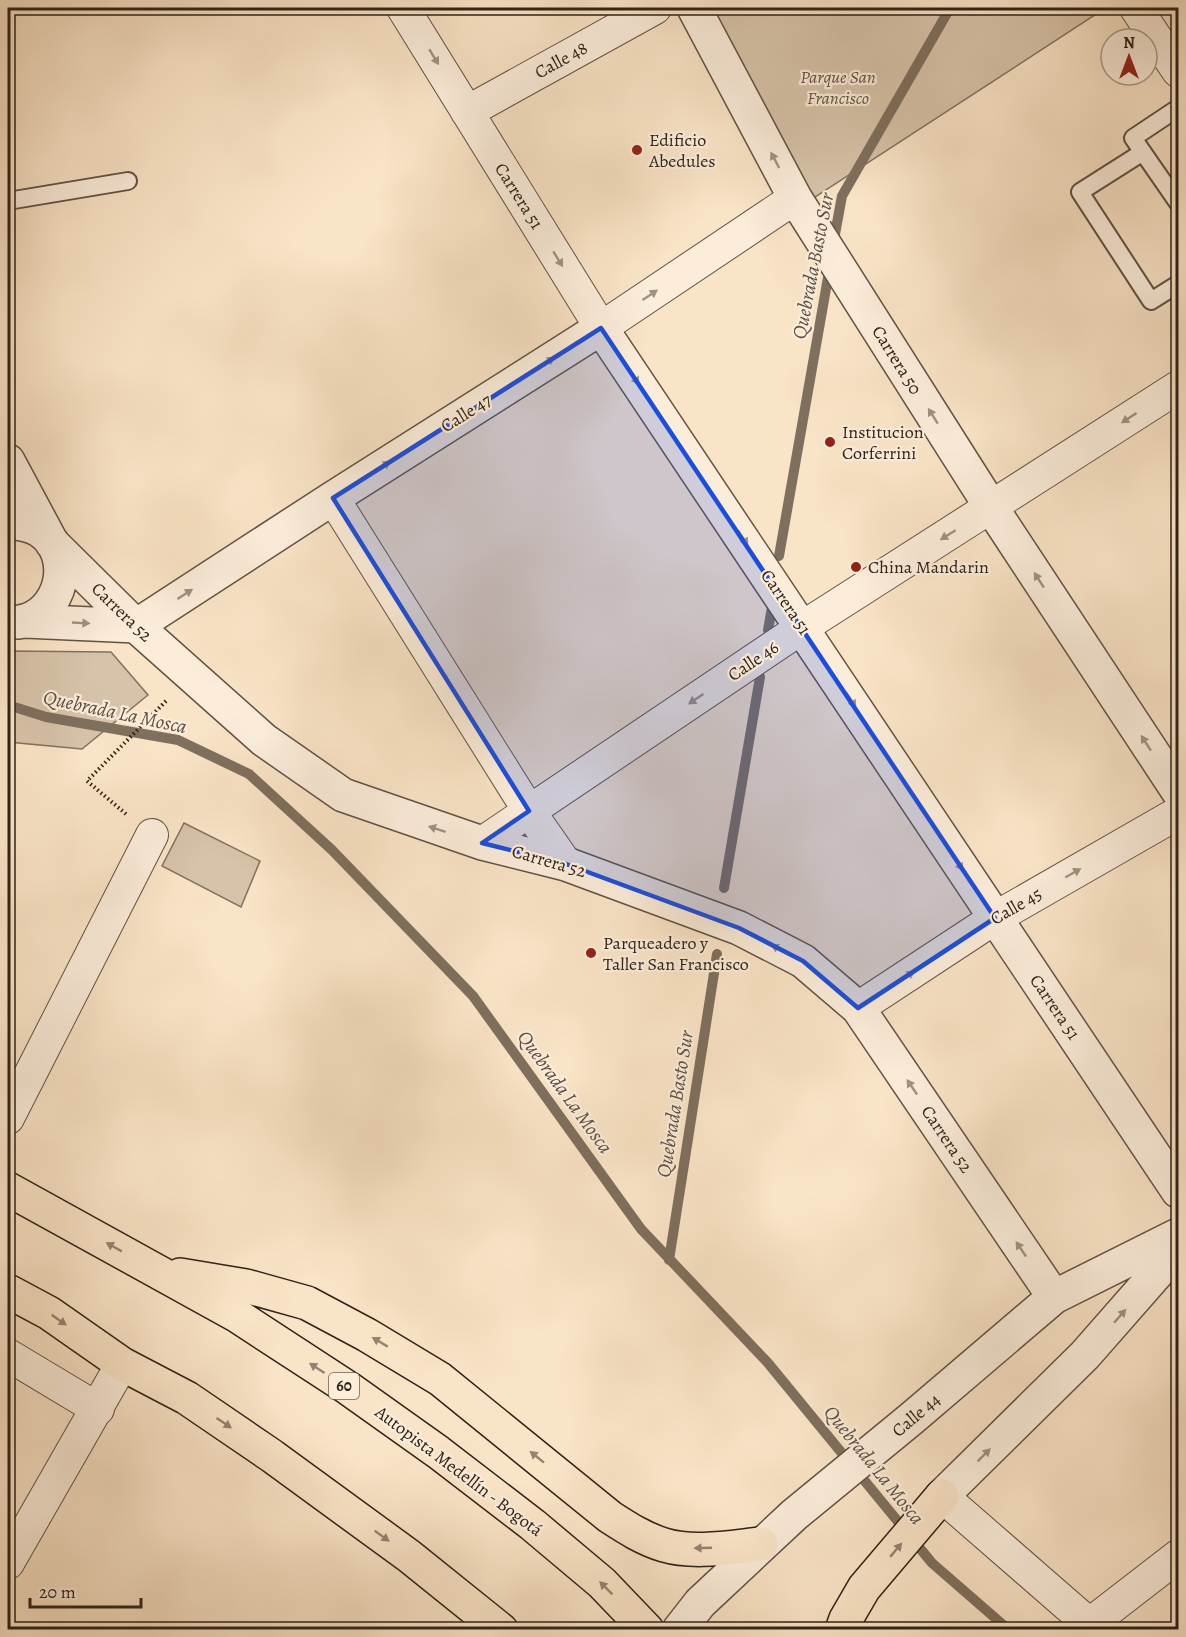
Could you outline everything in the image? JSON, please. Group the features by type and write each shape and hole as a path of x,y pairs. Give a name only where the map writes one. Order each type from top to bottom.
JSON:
{"highway":[{"name":"Autopista Medellín - Bogotá","path":"8,1189 236,1315 348,1388 438,1452 533,1525 602,1583 647,1629"},
{"path":"158,1271 246,1286 307,1303 367,1335 440,1379 610,1517 636,1534 665,1546 689,1549 761,1544"},
{"path":"8,1291 50,1313 122,1364 187,1398 272,1456 409,1556 501,1629"},
{"path":"848,1626 864,1588 935,1504"}],"street":[{"name":"Carrera 51","path":"403,8 601,328 1179,1191"},
{"name":"Calle 48","path":"467,112 655,8"},
{"name":"Carrera 50","path":"694,8 795,198 814,229 991,507 1179,791"},
{"path":"1136,8 1179,71"},
{"name":"Calle 47","path":"136,626 601,328 795,198"},
{"name":"Calle 46","path":"482,843 803,627 1179,387"},
{"name":"Carrera 52","path":"8,461 52,543 136,626 264,741 342,795 482,843 566,864 739,928 803,961 858,1008 1054,1297"},
{"path":"333,498 530,811 566,864"},
{"path":"8,522 25,524 40,531 52,543 59,555 61,568 61,582 48,607 38,615 16,622"},
{"path":"16,622 136,626"},
{"name":"Calle 45","path":"858,1008 995,918 1179,813"},
{"path":"8,1118 152,836"},
{"name":"Calle 44","path":"679,1629 700,1603 761,1544 1054,1297 1179,1235"},
{"path":"1179,1249 1085,1355 935,1504 1093,1627 1179,1556"},
{"path":"8,1355 98,1409"},
{"path":"8,1563 122,1364"}],"lane":[{"path":"1179,108 1133,138 1179,203"},
{"path":"1143,152 1080,192 1151,301 1179,284"},
{"path":"8,201 128,181"}],"path":[{"path":"152,836 87,781 166,701"}],"highlighted area":[{"path":"601,328 995,918 858,1008 803,961 739,928 566,864 482,843 529,811 333,498"}],"green space":[{"name":"Parque San Francisco","path":"710,8 1093,8 1098,13 806,203"},
{"path":"8,651 111,652 148,695 82,749 8,742"},
{"path":"184,823 260,861 241,907 162,866"}],"waterway":[{"name":"Quebrada Basto Sur","path":"833,245 842,196 950,8"},
{"name":"Quebrada Basto Sur","path":"779,556 830,266"},
{"name":"Quebrada Basto Sur","path":"768,630 772,607"},
{"name":"Quebrada Basto Sur","path":"724,888 760,677"},
{"name":"Quebrada La Mosca","path":"8,705 46,717 178,740 249,774 332,850 473,996 641,1229 768,1363 932,1563 1009,1630"},
{"name":"Quebrada Basto Sur","path":"669,1260 717,954"}],"place":[{"name":"Edificio Abedules","path":"637,150"},
{"name":"Institucion Corferrini","path":"830,442"},
{"name":"China Mandarin","path":"856,567"},
{"name":"Parqueadero y Taller San Francisco","path":"591,953"}]}
